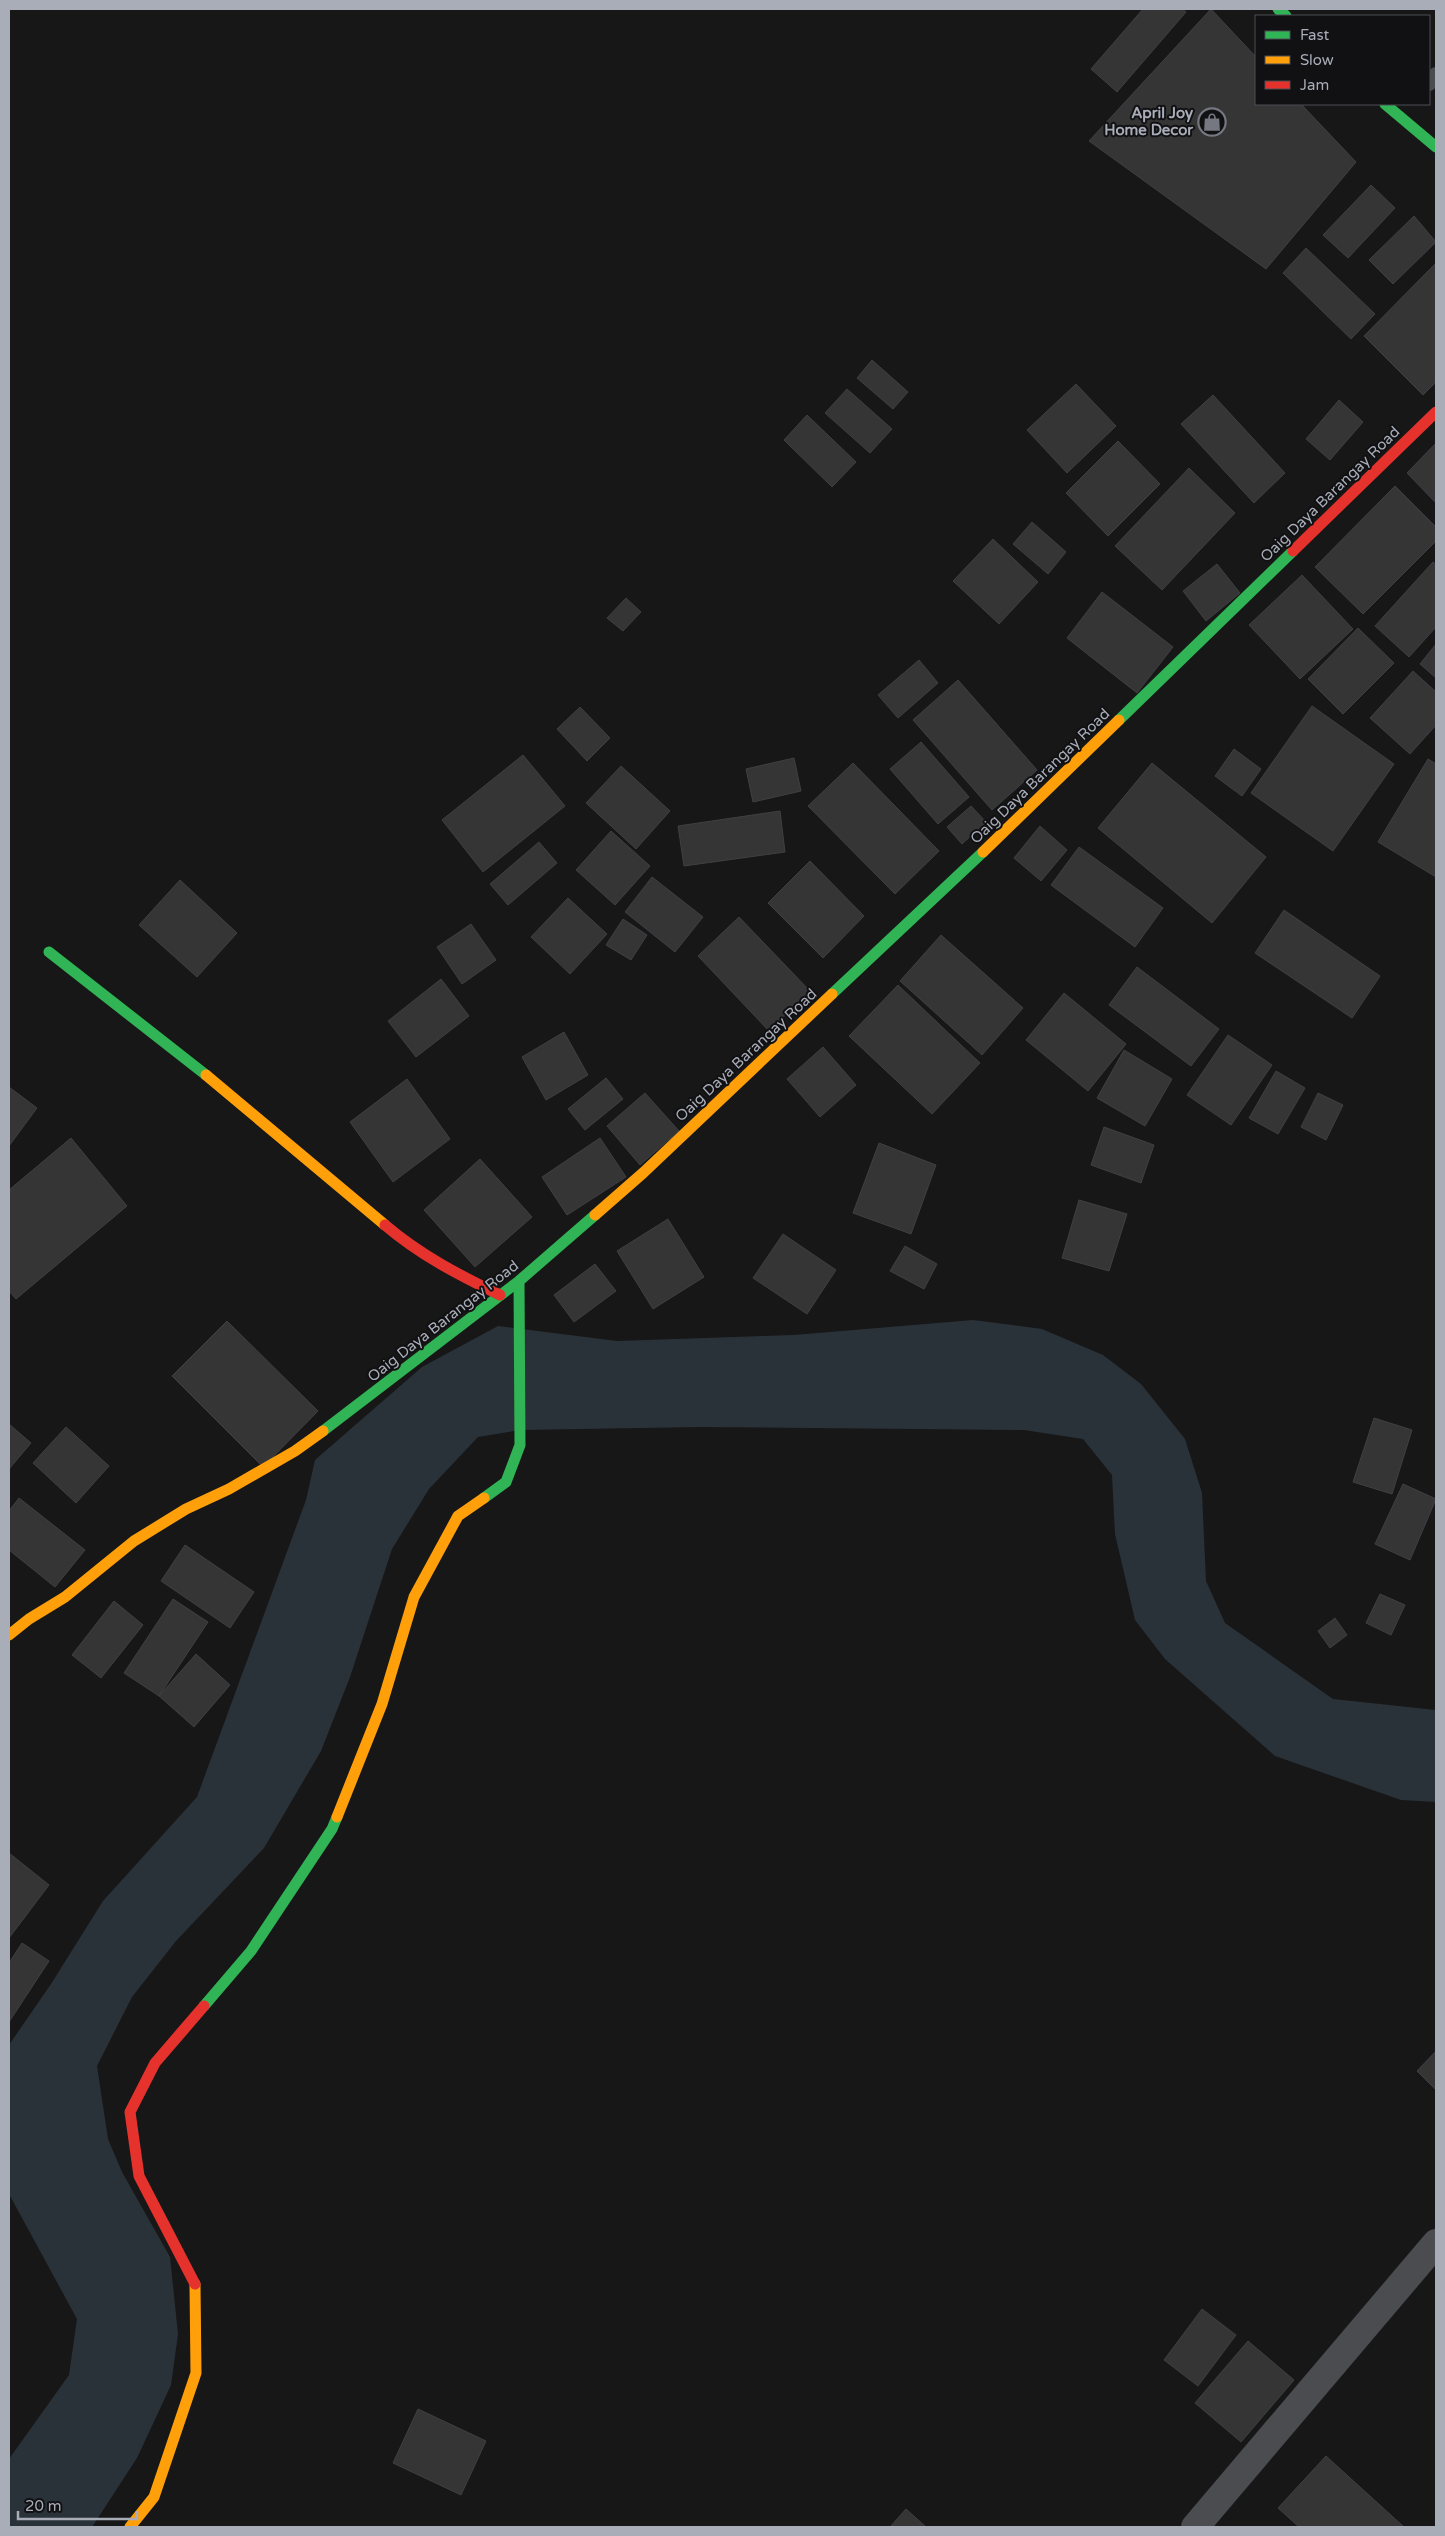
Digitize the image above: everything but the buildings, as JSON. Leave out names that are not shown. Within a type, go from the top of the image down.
[{"type":"street","points":[[1388,105],[1404,110],[1436,147]]},
{"type":"street","name":"Oaig Daya Barangay Road","points":[[9,1635],[28,1619],[65,1597],[134,1541],[186,1509],[229,1489],[295,1451],[360,1404],[519,1281],[643,1173],[1003,833],[1436,412]]},
{"type":"street","points":[[49,952],[236,1099],[408,1245],[449,1270],[500,1295]]},
{"type":"street","points":[[130,2527],[154,2497],[196,2373],[196,2326],[195,2283],[139,2176],[130,2112],[155,2063],[251,1951],[332,1828],[382,1704],[414,1596],[458,1516],[506,1482],[520,1445],[521,1321],[519,1281]]},
{"type":"street","points":[[1195,2527],[1436,2243]]},
{"type":"shaded area","points":[[973,1320],[1042,1329],[1103,1355],[1141,1384],[1185,1439],[1202,1493],[1206,1581],[1225,1623],[1333,1699],[1436,1710],[1436,1802],[1401,1800],[1275,1756],[1165,1659],[1135,1620],[1115,1534],[1112,1475],[1083,1439],[1024,1430],[700,1427],[520,1430],[478,1437],[429,1489],[392,1549],[350,1677],[321,1751],[264,1848],[176,1941],[132,1997],[97,2066],[108,2139],[122,2172],[170,2257],[178,2334],[171,2385],[137,2458],[92,2527],[9,2527],[9,2459],[69,2375],[77,2319],[9,2194],[9,2045],[51,1984],[103,1901],[197,1797],[306,1500],[315,1460],[422,1367],[498,1326],[617,1341],[794,1335]]},
{"type":"traffic: fast","points":[[1278,9],[1285,15]]},
{"type":"traffic: fast","points":[[1386,105],[1436,147]]},
{"type":"traffic: fast","points":[[1119,720],[1293,551]]},
{"type":"traffic: fast","points":[[832,994],[983,852]]},
{"type":"traffic: fast","points":[[49,952],[206,1075]]},
{"type":"traffic: fast","points":[[323,1431],[519,1281],[595,1215]]},
{"type":"traffic: fast","points":[[484,1498],[506,1482],[520,1445],[519,1281]]},
{"type":"traffic: fast","points":[[204,2006],[251,1951],[332,1829],[337,1817]]},
{"type":"traffic: slow","points":[[983,852],[1119,720]]},
{"type":"traffic: slow","points":[[595,1215],[643,1173],[832,994]]},
{"type":"traffic: slow","points":[[206,1075],[385,1225]]},
{"type":"traffic: slow","points":[[9,1635],[29,1619],[65,1597],[134,1541],[186,1509],[229,1489],[295,1451],[323,1431]]},
{"type":"traffic: slow","points":[[337,1817],[382,1704],[414,1597],[458,1516],[484,1498]]},
{"type":"traffic: slow","points":[[130,2527],[154,2497],[196,2373],[195,2284]]},
{"type":"traffic: jam","points":[[1293,551],[1436,412]]},
{"type":"traffic: jam","points":[[385,1225],[426,1255],[500,1295]]},
{"type":"traffic: jam","points":[[195,2284],[139,2176],[130,2112],[155,2063],[204,2006]]},
{"type":"place","name":"April Joy Home Decor","points":[[1212,122]]}]
